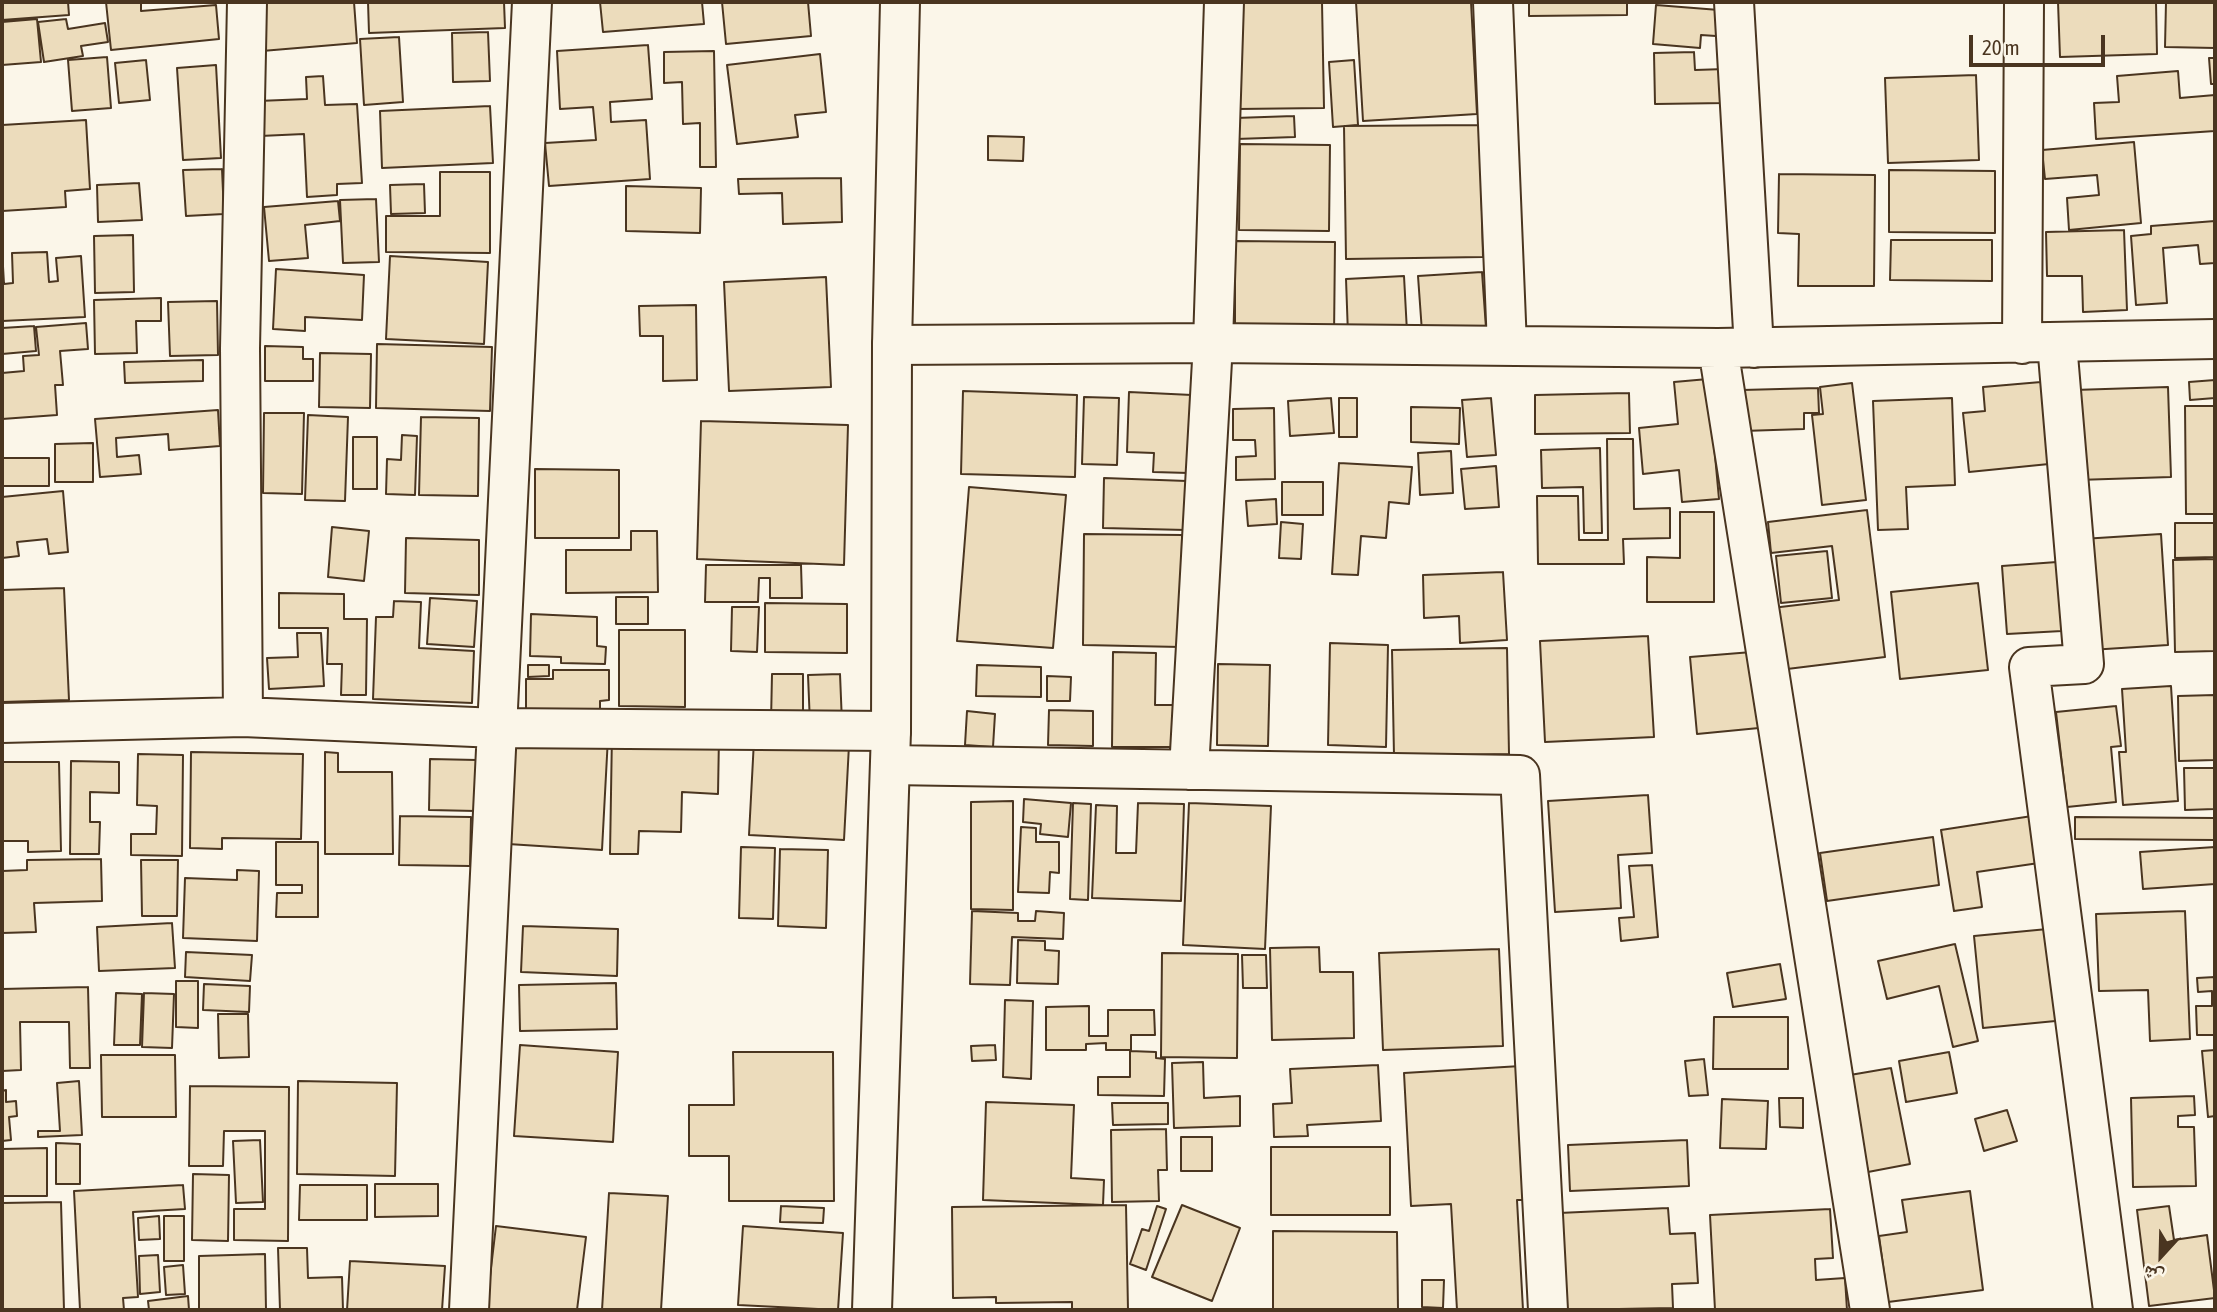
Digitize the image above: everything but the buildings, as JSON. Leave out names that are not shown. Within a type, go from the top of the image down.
[{"type":"street","points":[[243,718],[240,348],[247,2]]},
{"type":"street","points":[[468,1310],[532,2]]},
{"type":"street","points":[[872,1310],[890,748],[892,345],[900,2]]},
{"type":"street","points":[[1189,770],[1213,343],[1224,2]]},
{"type":"street","points":[[1493,2],[1507,346]]},
{"type":"street","points":[[1734,2],[1736,348],[1870,1310]]},
{"type":"street","points":[[2024,2],[2040,343],[2084,664],[2029,667],[2113,1310]]},
{"type":"street","points":[[892,345],[1213,343],[1736,348],[2215,339]]},
{"type":"street","points":[[2,723],[243,718],[890,748],[1189,770],[1520,775],[1548,1310]]}]
